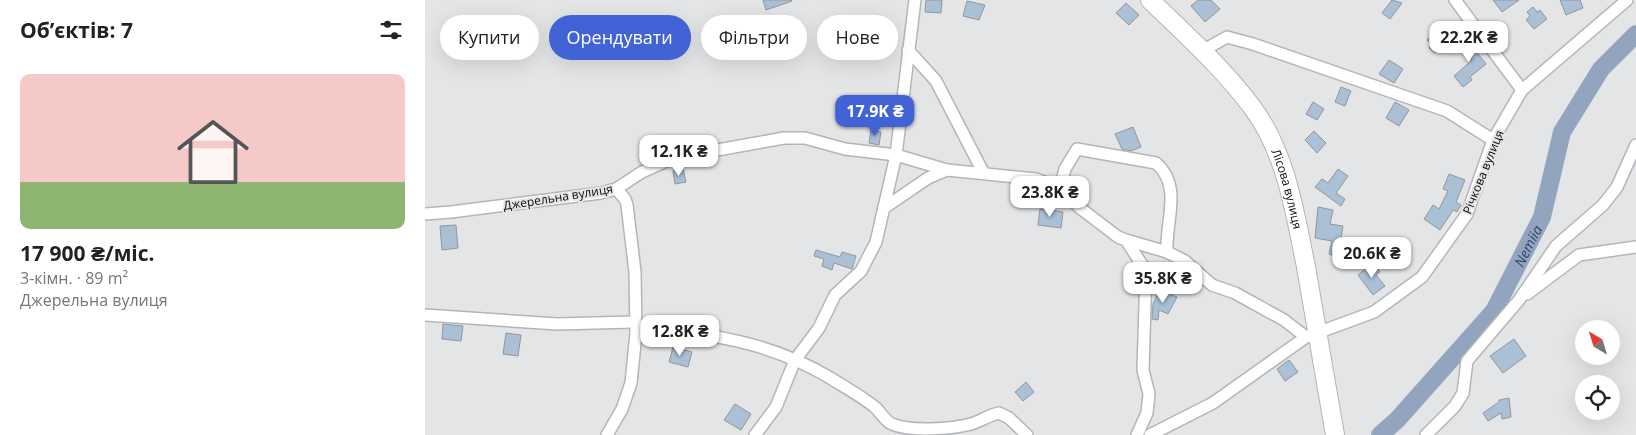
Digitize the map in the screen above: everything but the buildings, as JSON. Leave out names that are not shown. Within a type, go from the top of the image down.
[{"type":"highway","name":"Лісова вулиця","points":[[1155,3],[1202,51],[1252,107],[1272,139],[1283,171],[1297,224],[1313,335],[1333,428]]},
{"type":"street","points":[[755,435],[776,407],[795,360],[819,328],[835,295],[861,270],[876,242],[895,155],[915,0]]},
{"type":"street","points":[[1455,0],[1523,90]]},
{"type":"street","name":"Річкова вулиця","points":[[1149,435],[1213,403],[1313,335],[1374,312],[1423,277],[1467,214],[1493,140],[1523,90],[1627,0]]},
{"type":"street","points":[[1202,51],[1227,38],[1253,44],[1447,111],[1493,140]]},
{"type":"street","points":[[908,50],[936,81],[983,172]]},
{"type":"street","name":"Джерельна вулиця","points":[[425,214],[616,190],[642,172],[673,158],[784,138],[805,138],[845,149],[895,155],[947,170],[983,172],[1037,179],[1060,188],[1080,208],[1118,237],[1167,252],[1185,261],[1212,284],[1243,297],[1313,335]]},
{"type":"street","points":[[1426,435],[1455,406],[1463,393],[1467,361],[1519,300],[1557,246],[1603,205],[1617,187],[1636,145]]},
{"type":"street","points":[[1060,188],[1065,169],[1077,149],[1156,163],[1165,171],[1173,195],[1166,237],[1167,252]]},
{"type":"street","name":"Джерельна вулиця","points":[[884,208],[928,178],[947,170]]},
{"type":"street","points":[[607,435],[622,409],[631,383],[635,327],[635,272],[627,205],[625,199],[616,190]]},
{"type":"street","name":"Джерельна вулиця","points":[[1126,240],[1146,271],[1143,370],[1149,394],[1147,413],[1137,435]]},
{"type":"street","points":[[1519,300],[1579,255],[1636,247]]},
{"type":"street","points":[[425,315],[635,327],[730,338],[795,360],[830,378],[876,408],[891,424],[921,429],[954,426],[971,424],[989,415],[999,413],[1009,418],[1027,435]]},
{"type":"waterway","name":"Nemiia","points":[[1380,435],[1397,420],[1494,311],[1542,217],[1562,132],[1601,69],[1636,34]]}]
